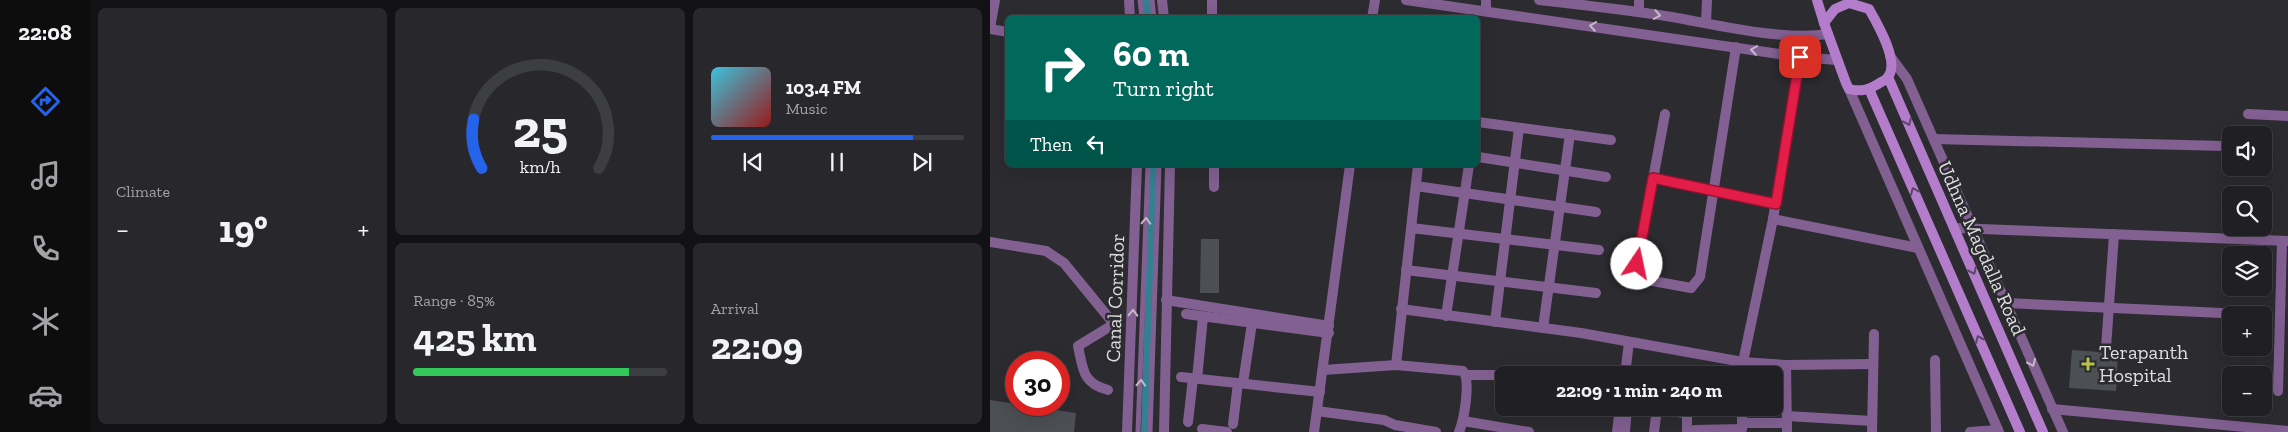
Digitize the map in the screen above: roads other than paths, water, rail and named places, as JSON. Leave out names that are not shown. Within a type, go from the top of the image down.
[{"type":"main road","points":[[1817,1],[1824,22],[1828,34],[1837,60],[1849,89],[1858,92],[1869,89],[1888,78],[1891,68],[1890,56],[1883,34],[1867,4],[1854,2],[1843,4],[1835,9],[1824,22]]},
{"type":"main road","name":"Udhna Magdalla Road","points":[[1888,78],[2044,432]]},
{"type":"main road","name":"Udhna Magdalla Road","points":[[1869,89],[2020,432]]},
{"type":"street","points":[[995,0],[990,29],[1005,32]]},
{"type":"street","points":[[1129,0],[1130,15]]},
{"type":"street","points":[[1162,0],[1164,15]]},
{"type":"street","points":[[1212,0],[1212,15]]},
{"type":"street","points":[[1372,15],[1375,0]]},
{"type":"street","points":[[1406,0],[1486,5],[1736,47],[1800,57],[1837,60]]},
{"type":"street","points":[[1539,0],[1639,12],[1803,36],[1828,34]]},
{"type":"street","points":[[1639,0],[1639,12]]},
{"type":"street","points":[[1706,23],[1707,0]]},
{"type":"street","points":[[1665,114],[1636,272],[1637,276],[1642,279],[1691,288],[1697,284],[1700,277],[1736,47]]},
{"type":"street","points":[[1890,56],[1907,79],[2063,432]]},
{"type":"street","points":[[1743,366],[1776,204],[1800,57]]},
{"type":"street","points":[[1849,89],[1998,431],[1970,432]]},
{"type":"street","points":[[2248,114],[2288,116]]},
{"type":"street","points":[[1480,122],[1611,140]]},
{"type":"street","points":[[1495,322],[1519,128]]},
{"type":"street","points":[[1543,328],[1570,134]]},
{"type":"street","points":[[1934,140],[2222,146]]},
{"type":"street","points":[[1480,157],[1606,178]]},
{"type":"street","name":"Canal Corridor","points":[[1127,432],[1137,167]]},
{"type":"street","points":[[1164,432],[1170,167]]},
{"type":"street","points":[[1214,167],[1214,187]]},
{"type":"street","points":[[1314,432],[1350,167]]},
{"type":"street","points":[[1396,366],[1418,167]]},
{"type":"street","points":[[1446,316],[1469,167]]},
{"type":"street","points":[[1653,178],[1776,204]]},
{"type":"street","points":[[1416,186],[1596,212]]},
{"type":"street","points":[[1773,219],[1918,248]]},
{"type":"street","points":[[1954,228],[1972,227],[2285,241],[2278,391]]},
{"type":"street","points":[[1410,228],[1599,250]]},
{"type":"street","points":[[2106,348],[2114,234]]},
{"type":"street","points":[[990,242],[1046,251],[1064,263],[1114,324],[1078,346],[1085,377],[1094,386],[1108,390]]},
{"type":"street","points":[[1406,270],[1596,293]]},
{"type":"street","points":[[1166,300],[1329,330]]},
{"type":"street","points":[[2006,303],[2222,312]]},
{"type":"street","points":[[1401,309],[1543,328],[1743,362],[1786,365],[1874,364]]},
{"type":"street","points":[[1186,314],[1252,323],[1329,330]]},
{"type":"street","points":[[1188,422],[1203,316]]},
{"type":"street","points":[[1202,429],[1230,428],[1241,383],[1252,323]]},
{"type":"street","points":[[1872,432],[1874,334]]},
{"type":"street","points":[[1627,366],[1631,342]]},
{"type":"street","points":[[1630,366],[1631,342]]},
{"type":"street","points":[[1935,360],[1936,432]]},
{"type":"street","points":[[1786,365],[1787,424]]},
{"type":"street","points":[[1323,370],[1396,366],[1460,370],[1466,375],[1495,375]]},
{"type":"street","points":[[1459,432],[1463,421],[1466,375]]},
{"type":"street","points":[[1181,377],[1320,392]]},
{"type":"street","points":[[2052,409],[2175,421],[2222,429],[2288,431]]},
{"type":"street","points":[[1317,411],[1384,420],[1396,425],[1436,432]]},
{"type":"street","points":[[1617,432],[1619,416]]},
{"type":"street","points":[[1624,432],[1626,416]]},
{"type":"street","points":[[1654,432],[1656,416]]},
{"type":"street","points":[[1687,416],[1691,431],[1787,424],[1872,421]]},
{"type":"street","points":[[1463,421],[1529,432]]},
{"type":"street","points":[[2174,432],[2175,421]]},
{"type":"lane","points":[[1140,0],[1142,15]]},
{"type":"lane","points":[[1152,0],[1154,15]]},
{"type":"lane","points":[[1138,432],[1148,167]]},
{"type":"lane","points":[[1150,432],[1159,167]]},
{"type":"waterway","points":[[1145,0],[1147,15]]},
{"type":"waterway","points":[[1146,432],[1154,167]]},
{"type":"place","name":"Terapanth Hospital","points":[[2088,364]]}]
